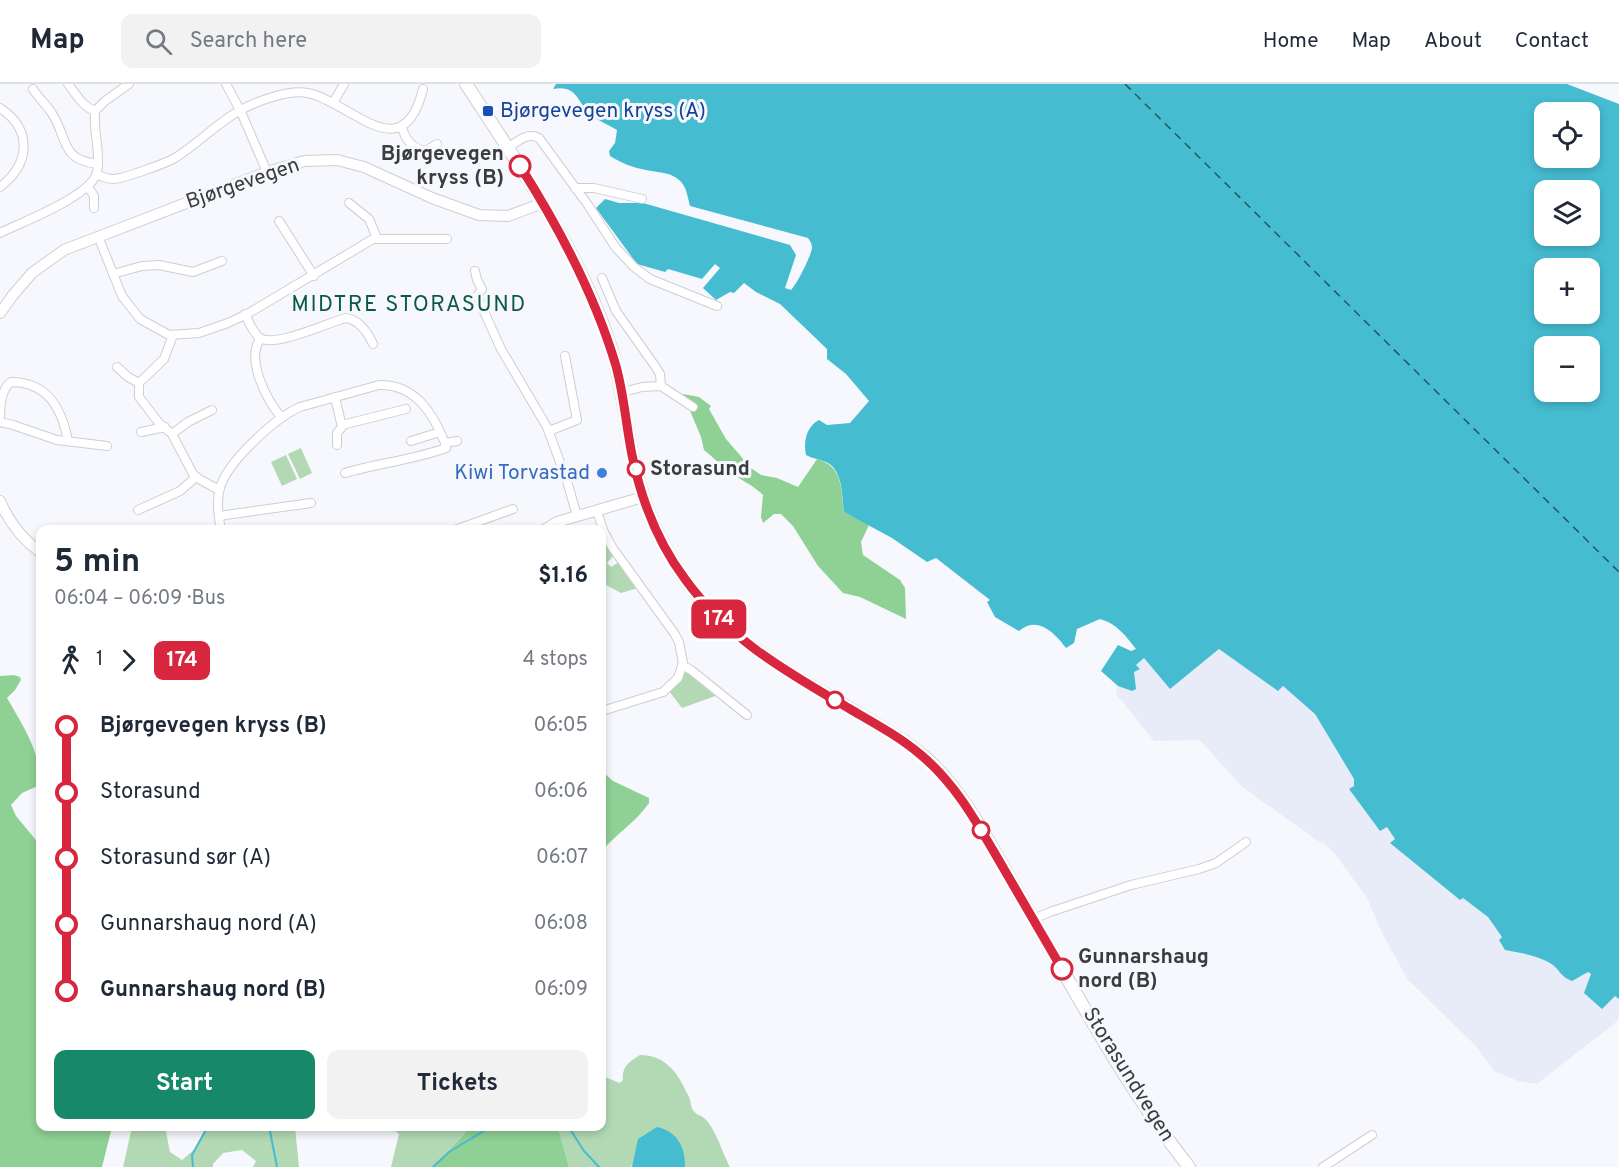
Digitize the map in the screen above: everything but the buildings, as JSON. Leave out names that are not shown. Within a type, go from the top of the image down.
[{"type":"main road","name":"Storasundvegen","points":[[466,84],[543,203],[595,307],[610,347],[622,392],[632,454],[643,496],[657,533],[679,571],[701,599],[729,629],[749,646],[779,667],[909,745],[940,773],[973,816],[1130,1084],[1189,1167]]},
{"type":"street","points":[[68,84],[90,110],[95,111]]},
{"type":"street","points":[[0,232],[73,198],[88,187],[97,174],[98,164],[95,111],[129,84]]},
{"type":"street","points":[[226,84],[247,124],[267,172]]},
{"type":"street","points":[[333,103],[344,84]]},
{"type":"street","points":[[33,89],[52,113],[63,142],[70,152],[79,159],[98,164]]},
{"type":"street","points":[[97,174],[115,179],[174,158],[239,111],[276,96],[294,92],[306,92],[333,103],[367,123],[390,129],[402,127],[415,113],[423,89]]},
{"type":"street","points":[[0,108],[16,123],[21,132],[24,152],[21,162],[0,187]]},
{"type":"street","points":[[402,127],[405,137],[418,149],[425,151],[437,144]]},
{"type":"street","points":[[508,148],[526,136],[532,135],[539,138],[616,248],[640,273],[717,306]]},
{"type":"street","name":"Bjørgevegen","points":[[0,313],[32,273],[64,250],[267,172],[304,161],[338,160],[364,167],[432,198],[479,215],[508,216],[543,203]]},
{"type":"street","points":[[88,187],[94,196],[94,208]]},
{"type":"street","points":[[575,188],[594,188],[642,199]]},
{"type":"street","points":[[349,202],[369,219],[377,238]]},
{"type":"street","points":[[279,221],[314,276]]},
{"type":"street","points":[[98,236],[122,296],[140,319],[152,327],[173,335],[200,333],[228,323],[377,238],[447,239]]},
{"type":"street","points":[[113,274],[142,266],[159,265],[193,272],[222,261]]},
{"type":"street","points":[[476,271],[477,280],[482,289],[477,296],[492,332],[549,431],[577,516]]},
{"type":"street","points":[[602,278],[616,311],[660,374],[661,386]]},
{"type":"street","points":[[245,314],[260,339],[279,340],[346,318],[354,320],[368,334],[373,344]]},
{"type":"street","points":[[173,335],[164,359],[137,387],[140,397],[154,417],[172,434],[196,477],[219,490]]},
{"type":"street","points":[[260,339],[255,351],[258,373],[281,417]]},
{"type":"street","points":[[549,431],[578,420],[565,356]]},
{"type":"street","points":[[117,367],[128,378],[139,384]]},
{"type":"street","points":[[68,441],[60,412],[47,395],[27,384],[11,382],[3,388],[0,422],[13,424],[57,440],[106,446]]},
{"type":"street","points":[[220,525],[219,490],[222,480],[236,461],[281,417],[300,407],[389,384],[411,392],[440,432],[445,443],[446,448],[438,451],[345,472]]},
{"type":"street","points":[[622,392],[642,387],[661,386],[693,407]]},
{"type":"street","points":[[335,397],[342,425],[337,433],[337,445]]},
{"type":"street","points":[[342,425],[406,409]]},
{"type":"street","points":[[172,434],[188,422],[212,410]]},
{"type":"street","points":[[141,432],[165,427]]},
{"type":"street","points":[[411,441],[440,432]]},
{"type":"street","points":[[445,443],[457,441]]},
{"type":"street","points":[[138,510],[180,490],[196,477]]},
{"type":"street","points":[[552,525],[643,496]]},
{"type":"street","points":[[0,501],[14,526],[36,549]]},
{"type":"street","points":[[219,516],[312,503]]},
{"type":"street","points":[[468,525],[513,509]]},
{"type":"street","points":[[597,511],[601,525]]},
{"type":"street","points":[[606,536],[679,642],[682,665],[678,678],[663,692],[606,710]]},
{"type":"street","points":[[682,665],[747,715]]},
{"type":"street","points":[[1033,920],[1112,891],[1216,863],[1246,842]]},
{"type":"street","points":[[1323,1167],[1372,1136]]},
{"type":"shaded area","points":[[1219,649],[1278,691],[1283,686],[1315,714],[1354,779],[1354,786],[1350,789],[1380,831],[1387,827],[1395,839],[1391,843],[1460,899],[1463,898],[1488,917],[1503,938],[1505,950],[1541,958],[1554,965],[1563,977],[1588,972],[1619,999],[1619,1018],[1615,1023],[1537,1084],[1518,1081],[1494,1071],[1476,1046],[1408,980],[1381,931],[1367,898],[1335,854],[1324,843],[1241,786],[1200,740],[1154,741],[1116,694],[1118,686],[1132,691],[1135,687],[1133,672],[1139,669],[1136,665],[1144,658],[1170,689]]},
{"type":"green space","points":[[683,394],[699,397],[711,406],[709,409],[726,439],[751,468],[761,475],[777,478],[798,487],[817,459],[832,467],[841,487],[844,512],[869,525],[861,542],[863,555],[900,580],[905,588],[906,619],[860,597],[843,593],[818,566],[793,526],[781,514],[774,514],[763,523],[761,517],[763,495],[731,473],[704,450]]},
{"type":"green space","points":[[301,448],[312,473],[300,479],[288,454]]},
{"type":"green space","points":[[286,455],[297,479],[282,486],[271,462]]},
{"type":"green space","points":[[606,539],[613,556],[607,563],[611,567],[619,562],[638,588],[621,593],[606,585]]},
{"type":"green space","points":[[687,672],[718,695],[682,708],[669,691],[683,673]]},
{"type":"green space","points":[[0,676],[20,677],[21,680],[15,690],[7,698],[36,756],[36,787],[22,793],[11,805],[16,816],[36,840],[36,1131],[111,1131],[102,1167],[0,1167]]},
{"type":"green space","points":[[606,775],[613,781],[649,798],[649,803],[638,816],[606,847]]},
{"type":"green space","points":[[640,1055],[649,1056],[658,1058],[671,1068],[681,1081],[693,1110],[712,1128],[730,1167],[685,1167],[685,1163],[631,1165],[632,1167],[569,1167],[559,1131],[606,1131],[606,1078],[620,1083],[627,1065]]},
{"type":"green space","points":[[131,1131],[166,1131],[170,1152],[182,1160],[196,1148],[206,1131],[295,1131],[299,1167],[253,1167],[256,1161],[242,1150],[223,1153],[213,1167],[123,1167]]},
{"type":"green space","points":[[395,1131],[466,1131],[434,1167],[391,1167],[399,1134]]},
{"type":"green space","points":[[559,1131],[569,1167],[434,1167],[466,1132]]},
{"type":"water","points":[[556,84],[1567,84],[1619,104],[1619,999],[1615,996],[1602,1009],[1584,993],[1591,974],[1588,972],[1572,981],[1545,960],[1505,950],[1499,940],[1502,937],[1488,917],[1463,898],[1460,900],[1390,843],[1395,839],[1387,827],[1380,831],[1349,789],[1354,786],[1354,779],[1315,714],[1283,686],[1278,691],[1219,649],[1170,689],[1144,658],[1136,665],[1140,669],[1134,672],[1136,689],[1132,691],[1118,686],[1101,671],[1118,645],[1131,651],[1136,649],[1116,627],[1100,619],[1077,629],[1074,643],[1066,648],[1057,637],[1039,625],[1032,625],[1019,631],[995,617],[987,602],[990,600],[936,558],[927,562],[892,538],[844,512],[837,472],[828,463],[806,455],[806,439],[811,426],[819,420],[827,425],[850,423],[869,401],[846,374],[827,359],[827,349],[780,304],[744,283],[734,293],[730,292],[716,300],[703,288],[720,268],[715,264],[702,279],[668,269],[665,272],[637,264],[596,208],[605,199],[619,203],[643,203],[790,245],[796,255],[785,288],[791,290],[812,248],[808,238],[690,206],[684,185],[675,177],[632,167],[610,156],[609,151],[615,143],[617,130],[591,115],[572,92],[561,88],[553,89]]},
{"type":"water","points":[[657,1127],[664,1129],[679,1141],[684,1153],[685,1167],[632,1167],[638,1139]]},
{"type":"waterway","points":[[193,1167],[192,1155],[205,1131]]},
{"type":"waterway","points":[[270,1131],[277,1167]]},
{"type":"waterway","points":[[433,1167],[449,1152],[484,1131]]},
{"type":"waterway","points":[[571,1131],[584,1151],[599,1167]]},
{"type":"ferry route","points":[[1125,84],[1619,572]]},
{"type":"bus line","name":"174","points":[[520,166],[558,228],[600,319],[620,382],[632,454],[640,486],[657,533],[683,578],[720,620],[763,657],[893,735],[934,766],[950,783],[973,816],[1062,969]]},
{"type":"place","name":"Bjørgevegen kryss (A)","points":[[488,111]]},
{"type":"place","name":"Bjørgevegen kryss (B)","points":[[520,166]]},
{"type":"place","name":"Storasund","points":[[636,469]]},
{"type":"place","name":"Kiwi Torvastad","points":[[602,473]]},
{"type":"place","name":"Gunnarshaug nord (B)","points":[[1062,969]]},
{"type":"district","name":"MIDTRE STORASUND","points":[[409,305]]}]
